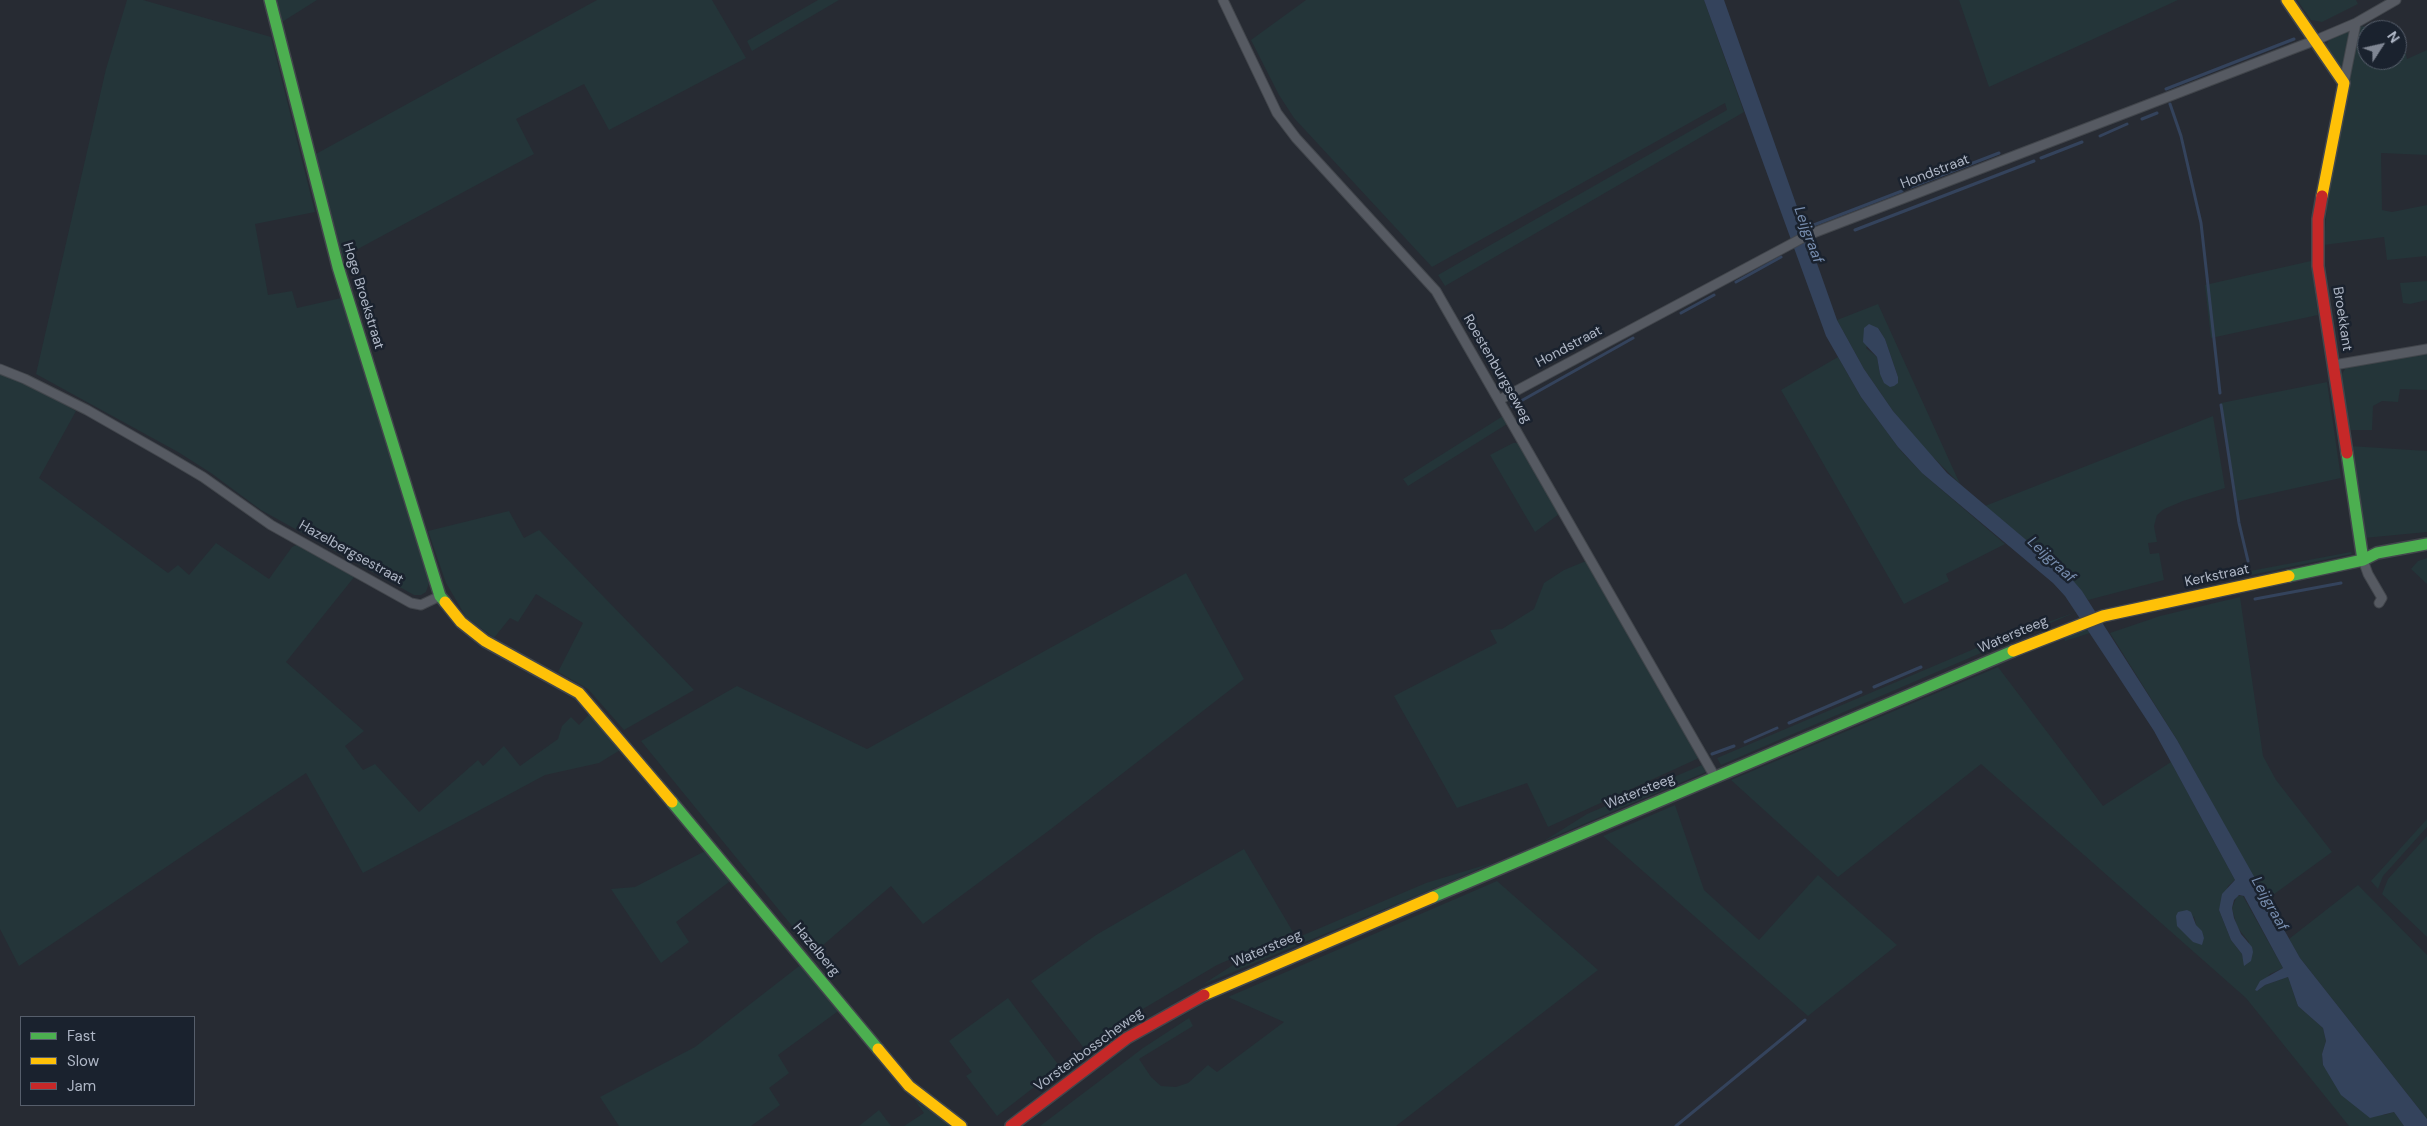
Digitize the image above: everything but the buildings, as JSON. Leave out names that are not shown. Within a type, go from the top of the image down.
[{"type":"street","name":"Hoge Broekstraat","points":[[270,0],[338,267],[440,596]]},
{"type":"street","name":"Roestenburgseweg","points":[[1223,0],[1277,113],[1296,138],[1436,291],[1715,777]]},
{"type":"street","points":[[2287,0],[2344,83]]},
{"type":"street","name":"Hondstraat","points":[[1499,400],[1808,235],[2316,40],[2356,23],[2396,0]]},
{"type":"street","name":"Broekkant","points":[[2356,23],[2318,219],[2318,266],[2363,560]]},
{"type":"street","points":[[2334,365],[2427,350]]},
{"type":"street","name":"Hazelbergsestraat","points":[[0,369],[69,401],[156,449],[203,477],[271,525],[410,602],[422,605],[440,596]]},
{"type":"street","name":"Kerkstraat","points":[[2363,560],[2377,553],[2427,544]]},
{"type":"street","name":"Kerkstraat","points":[[2078,624],[2100,617],[2363,560],[2382,560],[2427,550]]},
{"type":"street","points":[[2363,560],[2368,574],[2382,598],[2379,603]]},
{"type":"street","name":"Hazelberg","points":[[440,596],[461,622],[485,641],[579,694],[592,705],[909,1086],[962,1126]]},
{"type":"street","name":"Watersteeg","points":[[1214,989],[2078,624]]},
{"type":"street","name":"Vorstenbosscheweg","points":[[1011,1126],[1127,1038],[1214,989]]},
{"type":"shaded area","points":[[127,0],[143,0],[271,37],[315,212],[255,224],[268,295],[292,291],[297,308],[341,298],[430,580],[426,592],[421,595],[414,595],[261,510],[211,473],[178,452],[36,374],[106,69]]},
{"type":"shaded area","points":[[277,0],[317,0],[282,22]]},
{"type":"shaded area","points":[[597,0],[712,0],[746,58],[609,130],[584,84],[516,119],[534,154],[343,257],[314,155]]},
{"type":"shaded area","points":[[818,0],[839,0],[752,51],[747,41]]},
{"type":"shaded area","points":[[1306,0],[1704,0],[1744,112],[1445,286],[1438,275],[1727,110],[1725,103],[1432,267],[1294,118],[1279,95],[1251,40]]},
{"type":"shaded area","points":[[1959,0],[2178,0],[1989,87]]},
{"type":"shaded area","points":[[2297,0],[2356,0],[2358,4],[2322,22],[2311,20]]},
{"type":"shaded area","points":[[2349,30],[2351,32],[2343,71],[2326,45],[2330,39]]},
{"type":"shaded area","points":[[2357,38],[2357,70],[2407,70],[2407,59],[2427,50],[2427,155],[2381,153],[2382,210],[2392,212],[2427,205],[2427,259],[2426,256],[2387,260],[2384,237],[2324,245],[2327,204]]},
{"type":"shaded area","points":[[2311,261],[2318,315],[2211,338],[2205,285]]},
{"type":"shaded area","points":[[2427,281],[2427,300],[2410,304],[2403,303],[2400,283]]},
{"type":"shaded area","points":[[1878,304],[1960,484],[1920,444],[1893,411],[1864,369],[1837,320]],"holes":[[[1878,328],[1885,339],[1898,377],[1880,374],[1877,357],[1866,348]]]},
{"type":"shaded area","points":[[2427,350],[2427,390],[2400,389],[2398,402],[2382,401],[2373,406],[2372,430],[2348,430],[2341,382],[2342,374],[2348,364]]},
{"type":"shaded area","points":[[1838,357],[1861,397],[1901,451],[1922,473],[2005,544],[1946,574],[1949,581],[1904,604],[1781,390]]},
{"type":"shaded area","points":[[0,372],[20,379],[76,411],[39,478],[168,573],[178,565],[189,575],[216,543],[269,579],[292,547],[298,544],[355,576],[286,662],[364,731],[345,746],[363,770],[375,764],[419,812],[478,760],[483,766],[504,746],[520,766],[558,739],[562,726],[571,717],[579,725],[593,710],[625,747],[599,763],[545,775],[363,873],[306,773],[19,966],[0,929]]},
{"type":"shaded area","points":[[2327,382],[2341,478],[2237,501],[2221,403]]},
{"type":"shaded area","points":[[1503,416],[1507,424],[1408,486],[1403,479]]},
{"type":"shaded area","points":[[2213,416],[2225,488],[2183,501],[2164,509],[2157,515],[2154,526],[2157,542],[2148,543],[2150,554],[2159,553],[2164,580],[2088,600],[2070,577],[1985,506]]},
{"type":"shaded area","points":[[1513,443],[1518,443],[1559,514],[1535,532],[1490,455]]},
{"type":"shaded area","points":[[2350,446],[2427,451],[2427,532],[2364,538]]},
{"type":"shaded area","points":[[509,511],[524,538],[539,530],[694,690],[624,730],[588,689],[558,672],[583,623],[536,594],[518,622],[510,618],[494,638],[466,617],[446,583],[428,531]]},
{"type":"shaded area","points":[[2351,552],[2352,554],[2251,575],[2250,571]]},
{"type":"shaded area","points":[[2427,558],[2427,584],[2411,569],[2418,561]]},
{"type":"shaded area","points":[[1586,561],[1699,758],[1548,827],[1527,783],[1457,808],[1394,696],[1497,643],[1490,630],[1502,629],[1534,609],[1544,583],[1564,570]]},
{"type":"shaded area","points":[[1186,573],[1244,679],[1051,829],[923,924],[891,886],[814,953],[641,741],[737,686],[867,749]]},
{"type":"shaded area","points":[[2240,597],[2263,756],[2276,780],[2332,852],[2266,900],[2177,740],[2110,633],[2160,616]]},
{"type":"shaded area","points":[[2076,612],[1721,765],[1717,758],[1981,646]]},
{"type":"shaded area","points":[[2085,626],[2090,633],[2065,641],[2064,637],[2067,633]]},
{"type":"shaded area","points":[[1998,667],[2103,806],[2171,762],[2235,880],[2228,886],[2219,910],[2231,940],[2242,954],[2242,958],[2249,942],[2237,927],[2232,908],[2237,896],[2243,896],[2283,968],[2270,974],[2257,991],[2265,985],[2288,977],[2298,1006],[2323,1028],[2326,1041],[2322,1054],[2323,1065],[2331,1076],[2384,1115],[2394,1112],[2404,1126],[2349,1126],[2246,998],[1981,764],[1838,877],[1731,780]],"holes":[[[2194,916],[2196,925],[2204,938],[2193,942],[2187,934]]]},
{"type":"shaded area","points":[[1702,765],[1706,772],[1544,841],[1587,814]]},
{"type":"shaded area","points":[[1675,805],[1704,890],[1759,940],[1818,875],[1897,945],[1808,1016],[1603,836]]},
{"type":"shaded area","points":[[2427,819],[2427,827],[2383,876],[2378,889],[2371,881]]},
{"type":"shaded area","points":[[2427,836],[2427,937],[2382,894],[2388,879]]},
{"type":"shaded area","points":[[709,849],[733,879],[676,922],[689,942],[661,963],[611,889],[635,887]]},
{"type":"shaded area","points":[[1244,849],[1293,932],[1217,965],[1126,1019],[1084,1048],[1031,981],[1096,935]]},
{"type":"shaded area","points":[[1495,862],[1202,985],[1233,965],[1426,883]]},
{"type":"shaded area","points":[[1497,881],[1598,970],[1396,1126],[1040,1126],[1143,1048],[1189,1018],[1193,1026],[1139,1059],[1151,1077],[1161,1086],[1176,1087],[1188,1083],[1208,1065],[1217,1072],[1284,1022],[1228,997]]},
{"type":"shaded area","points":[[2358,885],[2427,955],[2427,1119],[2300,958],[2289,939]]},
{"type":"shaded area","points":[[803,963],[841,1009],[778,1055],[789,1073],[769,1088],[780,1105],[751,1126],[619,1126],[600,1097],[695,1047]]},
{"type":"shaded area","points":[[1008,998],[1060,1067],[997,1116],[966,1076],[972,1072],[949,1041]]},
{"type":"shaded area","points":[[911,1095],[918,1103],[953,1126],[904,1126],[924,1113]]},
{"type":"shaded area","points":[[879,1110],[891,1126],[859,1126]]},
{"type":"water","name":"Leijgraaf","points":[[1704,0],[1724,0],[1837,320],[1864,369],[1893,411],[1947,473],[2070,577],[2082,591],[2177,740],[2300,958],[2427,1119],[2427,1126],[2404,1126],[2394,1112],[2370,1118],[2341,1095],[2323,1065],[2322,1054],[2326,1041],[2323,1028],[2298,1006],[2288,977],[2265,985],[2257,991],[2255,990],[2260,981],[2283,968],[2244,896],[2239,895],[2234,900],[2232,908],[2234,918],[2241,934],[2252,947],[2253,952],[2251,961],[2244,966],[2242,954],[2231,940],[2219,910],[2222,894],[2235,880],[2154,731],[2065,596],[2053,583],[1922,473],[1898,447],[1861,397],[1826,336]]},
{"type":"water","points":[[1869,324],[1878,328],[1885,339],[1898,377],[1898,383],[1894,386],[1890,387],[1884,383],[1880,374],[1877,357],[1863,342],[1864,328]]},
{"type":"water","points":[[2187,910],[2191,912],[2196,925],[2202,931],[2204,938],[2202,945],[2193,942],[2177,926],[2176,916],[2178,912]]},
{"type":"waterway","points":[[2166,89],[2294,39]]},
{"type":"waterway","points":[[2170,104],[2181,136],[2201,223],[2220,393]]},
{"type":"waterway","points":[[2142,119],[2157,113]]},
{"type":"waterway","points":[[2100,136],[2127,124]]},
{"type":"waterway","points":[[2041,158],[2082,142]]},
{"type":"waterway","points":[[1911,187],[1999,153]]},
{"type":"waterway","points":[[1855,230],[2034,161]]},
{"type":"waterway","name":"Leijgraaf","points":[[1811,226],[1902,191]]},
{"type":"waterway","points":[[1736,282],[1781,257]]},
{"type":"waterway","points":[[1681,313],[1714,295]]},
{"type":"waterway","points":[[1512,406],[1633,338]]},
{"type":"waterway","points":[[2221,405],[2239,523],[2248,561]]},
{"type":"waterway","points":[[2255,599],[2341,583]]},
{"type":"waterway","points":[[1874,687],[1921,667]]},
{"type":"waterway","points":[[1789,723],[1861,692]]},
{"type":"waterway","points":[[1745,742],[1777,728]]},
{"type":"waterway","points":[[1712,754],[1734,746]]},
{"type":"waterway","points":[[1676,1126],[1805,1020]]},
{"type":"traffic: fast","points":[[270,0],[338,267],[440,596],[445,602]]},
{"type":"traffic: fast","points":[[2347,453],[2363,560]]},
{"type":"traffic: fast","points":[[2289,576],[2363,560],[2377,553],[2427,544]]},
{"type":"traffic: fast","points":[[1433,897],[2013,651]]},
{"type":"traffic: fast","points":[[672,802],[878,1049]]},
{"type":"traffic: slow","points":[[2287,0],[2344,83],[2322,196]]},
{"type":"traffic: slow","points":[[2013,651],[2103,616],[2289,576]]},
{"type":"traffic: slow","points":[[445,602],[461,622],[485,641],[579,693],[672,802]]},
{"type":"traffic: slow","points":[[1204,995],[1433,897]]},
{"type":"traffic: slow","points":[[878,1049],[909,1086],[961,1126]]},
{"type":"traffic: jam","points":[[2322,196],[2318,219],[2318,266],[2347,453]]},
{"type":"traffic: jam","points":[[1011,1126],[1127,1038],[1204,995]]}]
